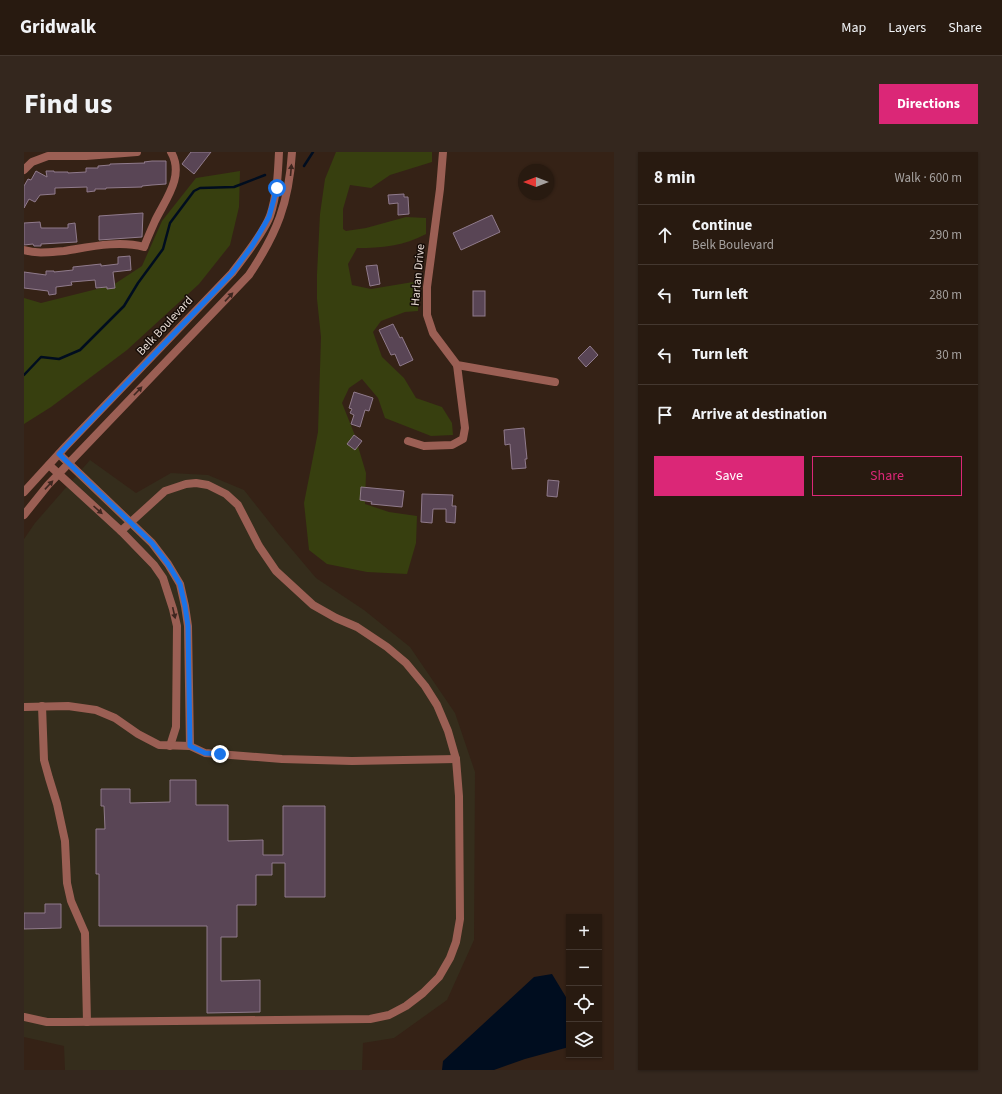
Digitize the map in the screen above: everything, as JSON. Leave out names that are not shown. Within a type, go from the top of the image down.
[{"type":"street","points":[[24,170],[32,162],[48,156],[86,156],[136,152]]},
{"type":"street","points":[[24,250],[33,253],[123,244],[144,247],[154,223],[173,188],[177,171],[174,156],[171,152]]},
{"type":"street","name":"Belk Boulevard","points":[[24,492],[232,273],[252,246],[269,217],[277,188],[279,152]]},
{"type":"street","name":"Belk Boulevard","points":[[24,515],[32,503],[69,463],[249,275],[265,251],[277,227],[291,174],[292,152]]},
{"type":"street","name":"Harlan Drive","points":[[443,152],[440,189],[427,287],[427,315],[433,333],[457,365]]},
{"type":"street","points":[[408,441],[424,446],[452,445],[463,439],[465,428],[457,365],[555,382]]},
{"type":"street","points":[[59,454],[152,543],[168,564],[180,584],[188,626],[190,746]]},
{"type":"street","points":[[49,465],[122,531],[142,552],[163,578],[177,626],[176,727],[170,746]]},
{"type":"street","points":[[24,1016],[47,1022],[370,1019],[389,1015],[406,1006],[423,993],[439,976],[450,958],[456,942],[460,920],[459,796],[456,759],[448,732],[437,706],[425,686],[406,663],[388,646],[356,627],[313,605],[291,586],[276,571],[259,546],[238,505],[226,494],[208,485],[196,483],[186,484],[165,491],[122,531]]},
{"type":"street","points":[[42,706],[44,760],[48,778],[57,804],[63,833],[67,883],[72,901],[85,933],[87,1022]]},
{"type":"street","points":[[24,707],[68,706],[96,710],[115,718],[150,741],[159,745],[190,746],[205,753],[282,759],[352,761],[456,759]]},
{"type":"shaded area","points":[[90,460],[136,493],[171,473],[208,475],[244,490],[316,578],[364,610],[410,647],[455,713],[475,772],[474,940],[447,1000],[394,1038],[363,1043],[362,1070],[65,1070],[64,1046],[24,1037],[24,539],[35,523]]},
{"type":"green space","points":[[336,152],[432,152],[432,162],[390,175],[371,188],[350,185],[343,209],[343,229],[346,231],[366,228],[406,217],[426,218],[426,234],[393,246],[357,248],[348,264],[352,285],[371,289],[419,281],[418,311],[405,312],[381,321],[373,332],[382,357],[404,378],[416,398],[442,407],[452,423],[453,435],[431,436],[385,418],[378,398],[362,379],[349,388],[342,403],[354,433],[366,473],[365,504],[389,512],[417,516],[416,543],[407,574],[367,572],[327,564],[309,550],[304,503],[318,432],[321,337],[317,299],[317,274],[320,214],[325,179]]},
{"type":"green space","points":[[240,171],[239,207],[230,245],[199,284],[127,350],[51,407],[24,424],[24,298],[41,303],[113,285],[142,266],[162,221],[196,178]]},
{"type":"water","points":[[552,974],[566,997],[566,1048],[525,1059],[494,1070],[442,1070],[443,1061],[534,977]]},
{"type":"building","points":[[191,152],[211,152],[194,174],[182,164]]},
{"type":"building","points":[[166,161],[166,184],[142,187],[95,189],[95,191],[87,192],[87,187],[55,188],[55,194],[40,195],[35,202],[29,199],[24,208],[24,186],[28,179],[31,180],[36,171],[47,177],[46,171],[68,173],[86,172],[86,168],[98,168],[98,166],[110,164],[145,163],[144,162]]},
{"type":"building","points":[[404,194],[404,197],[408,197],[409,214],[398,215],[398,203],[389,204],[388,195]]},
{"type":"building","points":[[143,213],[142,237],[99,240],[99,216]]},
{"type":"building","points":[[492,215],[500,232],[461,250],[453,233]]},
{"type":"building","points":[[40,222],[41,228],[68,228],[68,224],[75,223],[77,242],[41,244],[41,246],[34,246],[33,244],[24,245],[24,223]]},
{"type":"building","points":[[130,256],[131,270],[113,272],[115,288],[96,288],[95,280],[71,282],[72,285],[56,287],[56,294],[49,295],[48,291],[24,288],[24,272],[46,275],[46,271],[54,272],[73,270],[73,267],[118,264],[118,257]]},
{"type":"building","points":[[377,265],[380,284],[370,286],[366,266]]},
{"type":"building","points":[[473,291],[485,291],[485,316],[473,316]]},
{"type":"building","points":[[393,324],[400,338],[402,337],[413,360],[400,366],[395,354],[391,355],[379,330]]},
{"type":"building","points":[[590,346],[598,355],[586,367],[578,358]]},
{"type":"building","points":[[354,392],[373,398],[369,411],[365,410],[360,427],[351,424],[354,415],[350,413],[352,409],[349,408]]},
{"type":"building","points":[[524,428],[527,459],[525,459],[526,468],[512,469],[510,444],[505,445],[504,430]]},
{"type":"building","points":[[354,435],[362,441],[355,450],[347,444]]},
{"type":"building","points":[[548,480],[559,481],[557,497],[547,496]]},
{"type":"building","points":[[361,487],[404,491],[402,507],[371,504],[372,502],[360,500]]},
{"type":"building","points":[[422,494],[453,495],[452,506],[456,506],[455,523],[446,522],[446,509],[433,509],[432,523],[421,522]]},
{"type":"building","points":[[170,780],[196,780],[196,805],[228,805],[228,841],[263,840],[263,855],[283,855],[283,806],[325,806],[325,897],[285,897],[285,863],[272,863],[272,875],[256,875],[256,905],[237,905],[237,937],[221,937],[221,981],[260,980],[260,1012],[207,1013],[207,926],[99,926],[99,874],[96,874],[96,829],[105,829],[104,806],[101,806],[101,789],[130,789],[130,803],[170,802]]},
{"type":"building","points":[[45,904],[61,904],[61,928],[24,929],[24,913],[45,913]]},
{"type":"waterway","points":[[304,166],[313,152]]},
{"type":"waterway","points":[[24,375],[41,357],[59,359],[80,350],[124,306],[138,283],[163,249],[170,223],[194,191],[200,188],[234,187],[265,175]]},
{"type":"route","points":[[220,754],[205,753],[190,746],[188,626],[180,584],[168,564],[152,543],[59,454],[143,368],[232,273],[252,246],[269,217],[277,188]]}]
